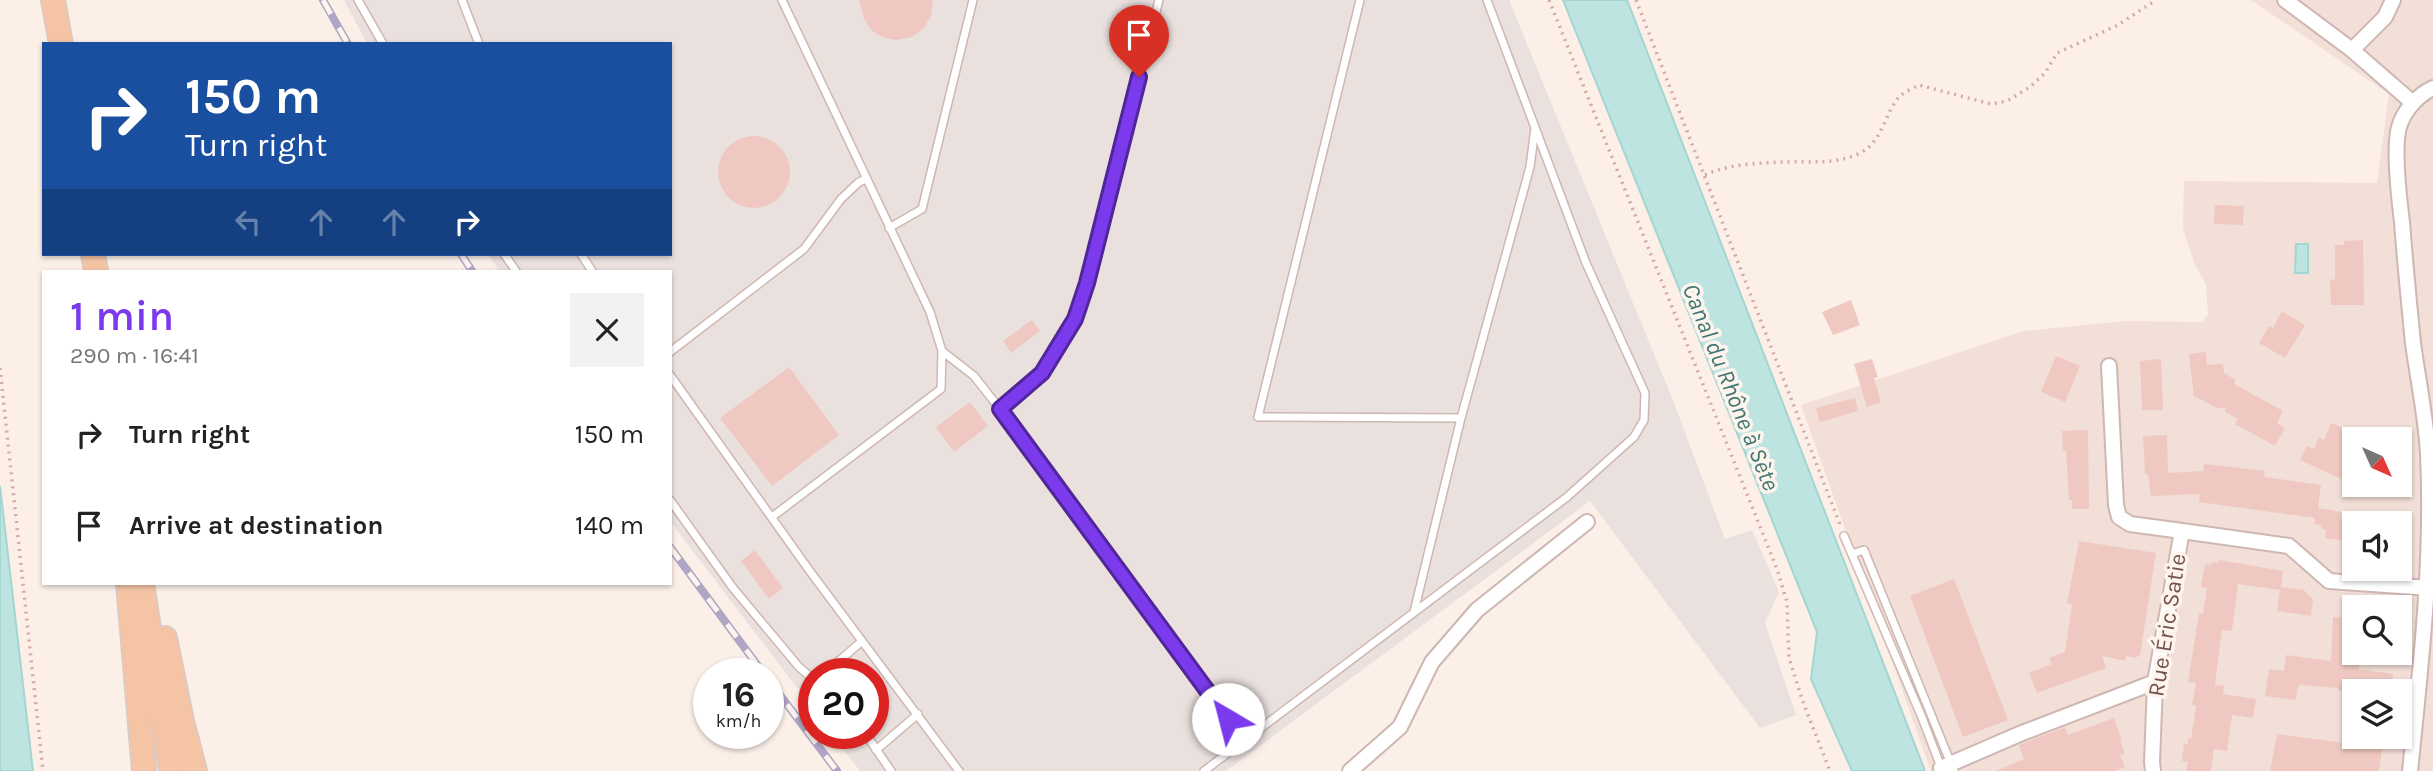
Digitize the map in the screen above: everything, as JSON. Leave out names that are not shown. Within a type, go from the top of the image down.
[{"type":"main road","points":[[53,0],[61,42]]},
{"type":"main road","points":[[128,585],[144,771]]},
{"type":"main road","points":[[142,585],[171,771]]},
{"type":"main road","points":[[146,607],[161,618],[195,771]]},
{"type":"street","points":[[2285,0],[2352,50],[2413,103]]},
{"type":"street","points":[[2352,50],[2385,17],[2393,0]]},
{"type":"street","points":[[2410,771],[2427,667],[2431,529],[2428,449],[2413,345],[2399,194],[2399,127],[2413,103],[2425,91],[2433,88]]},
{"type":"street","points":[[2109,366],[2116,505],[2119,517],[2130,524],[2182,531]]},
{"type":"street","points":[[1350,771],[1400,727],[1432,662],[1477,610],[1587,522]]},
{"type":"street","name":"Rue Éric Satie","points":[[2154,771],[2152,762],[2155,682],[2182,531],[2289,546],[2329,581],[2429,588]]},
{"type":"street","points":[[1947,768],[2022,733],[2155,682]]},
{"type":"lane","points":[[358,0],[382,42]]},
{"type":"lane","points":[[462,0],[478,42]]},
{"type":"lane","points":[[772,517],[941,389],[942,351],[930,312],[782,0]]},
{"type":"lane","points":[[889,228],[922,209],[973,0]]},
{"type":"lane","points":[[1000,409],[1042,373],[1075,319],[1087,283],[1159,0]]},
{"type":"lane","points":[[1360,0],[1258,416],[1461,418]]},
{"type":"lane","points":[[1204,771],[1567,497],[1634,438],[1644,420],[1645,394],[1586,263],[1487,0]]},
{"type":"lane","points":[[1414,612],[1461,418],[1530,167],[1535,128]]},
{"type":"lane","points":[[672,350],[804,249],[841,199],[866,179]]},
{"type":"lane","points":[[942,351],[974,376],[1000,409],[1244,741]]},
{"type":"lane","points":[[672,378],[959,771]]},
{"type":"lane","points":[[672,503],[733,588],[798,666]]},
{"type":"lane","points":[[1844,536],[1947,768]]},
{"type":"lane","points":[[1852,554],[1864,550],[1947,768]]},
{"type":"lane","points":[[842,658],[862,641]]},
{"type":"lane","points":[[891,771],[876,750],[918,715]]},
{"type":"path","points":[[1549,0],[1777,569],[1787,602],[1789,658],[1830,771]]},
{"type":"path","points":[[1636,0],[1844,536]]},
{"type":"path","points":[[1705,175],[1719,168],[1785,162],[1823,163],[1863,152],[1879,137],[1891,110],[1901,96],[1919,85],[1991,104],[2007,100],[2030,87],[2045,74],[2057,53],[2118,24],[2156,0]]},
{"type":"path","points":[[0,368],[43,771]]},
{"type":"shaded area","points":[[344,0],[1509,0],[1674,403],[1725,539],[1752,530],[1779,592],[1765,623],[1796,715],[1760,728],[1590,501],[1226,771],[860,771],[843,749],[889,749],[889,658],[798,658],[798,689],[784,671],[784,658],[774,658],[672,524],[672,270],[498,270],[489,256],[672,256],[672,42],[366,42]]},
{"type":"shaded area","points":[[2251,0],[2433,0],[2433,771],[1931,771],[1801,405],[2024,331],[2126,321],[2202,322],[2208,315],[2206,284],[2195,265],[2183,229],[2184,181],[2377,183],[2389,94]]},
{"type":"water","name":"Canal du Rhône à Sète","points":[[1563,0],[1627,0],[1925,771],[1852,771],[1811,679],[1817,632]]},
{"type":"water","points":[[2296,244],[2308,244],[2308,273],[2295,273]]},
{"type":"water","points":[[0,486],[33,771],[0,771]]},
{"type":"building","points":[[859,0],[933,0],[931,16],[924,28],[912,37],[896,40],[884,38],[871,30],[864,19]]},
{"type":"building","points":[[754,136],[774,142],[784,152],[790,172],[784,192],[774,202],[754,208],[734,202],[724,192],[718,172],[724,152],[734,142]]},
{"type":"building","points":[[2215,205],[2244,206],[2243,225],[2214,224]]},
{"type":"building","points":[[2363,240],[2364,305],[2331,305],[2330,280],[2335,279],[2335,245],[2344,245],[2344,241]]},
{"type":"building","points":[[1851,300],[1860,325],[1833,335],[1822,312]]},
{"type":"building","points":[[2282,311],[2305,325],[2285,358],[2259,343],[2269,326],[2273,328]]},
{"type":"building","points":[[1032,320],[1040,331],[1011,353],[1003,341]]},
{"type":"building","points":[[2206,352],[2207,365],[2223,364],[2224,373],[2236,380],[2234,384],[2283,411],[2277,423],[2285,428],[2275,446],[2235,424],[2238,419],[2225,412],[2225,408],[2217,408],[2194,396],[2189,354]]},
{"type":"building","points":[[2056,356],[2080,366],[2065,402],[2041,392]]},
{"type":"building","points":[[1872,359],[1878,377],[1874,378],[1881,402],[1867,407],[1854,364]]},
{"type":"building","points":[[2161,359],[2163,410],[2142,410],[2140,361]]},
{"type":"building","points":[[789,367],[839,435],[772,486],[720,418]]},
{"type":"building","points":[[1855,398],[1858,411],[1820,422],[1816,408]]},
{"type":"building","points":[[970,402],[988,426],[954,452],[936,427]]},
{"type":"building","points":[[2331,423],[2342,427],[2342,479],[2300,460],[2307,446],[2314,449],[2319,437],[2324,440]]},
{"type":"building","points":[[2088,430],[2089,509],[2072,509],[2062,431]]},
{"type":"building","points":[[2167,435],[2168,473],[2203,471],[2204,464],[2265,471],[2264,477],[2321,485],[2318,508],[2341,512],[2342,540],[2325,538],[2326,530],[2321,529],[2321,525],[2314,524],[2315,518],[2199,502],[2200,494],[2151,496],[2148,474],[2145,474],[2143,436]]},
{"type":"building","points":[[2079,541],[2156,553],[2140,655],[2135,658],[2126,656],[2125,661],[2102,656],[2106,668],[2037,693],[2029,673],[2052,664],[2049,658],[2065,652],[2072,604],[2067,603]]},
{"type":"building","points":[[755,550],[783,588],[769,599],[741,561]]},
{"type":"building","points":[[2219,560],[2283,571],[2281,587],[2304,590],[2313,600],[2311,616],[2277,611],[2280,590],[2238,584],[2232,631],[2222,630],[2215,685],[2224,686],[2223,694],[2256,699],[2253,718],[2232,715],[2227,751],[2214,749],[2211,771],[2186,771],[2188,762],[2182,761],[2184,744],[2188,744],[2188,738],[2191,739],[2196,706],[2192,705],[2196,683],[2188,682],[2199,613],[2203,614],[2207,588],[2201,587],[2205,564],[2219,563]]},
{"type":"building","points":[[1954,579],[2008,720],[1963,737],[1910,596]]},
{"type":"building","points":[[2333,617],[2342,617],[2342,665],[2359,665],[2359,669],[2393,674],[2392,679],[2342,679],[2342,691],[2338,691],[2338,688],[2302,685],[2298,686],[2296,700],[2265,696],[2269,669],[2284,671],[2286,655],[2331,661]]},
{"type":"building","points":[[2114,718],[2125,753],[2120,755],[2125,767],[2115,771],[1996,771],[2024,759],[2019,745],[2065,727],[2068,735]]},
{"type":"building","points":[[2277,734],[2342,743],[2342,749],[2382,749],[2379,771],[2270,771]]},
{"type":"railway","points":[[323,0],[347,42]]},
{"type":"railway","points":[[462,256],[471,270]]},
{"type":"railway","points":[[672,550],[752,658]]},
{"type":"railway","points":[[784,700],[837,771]]},
{"type":"route","points":[[1139,77],[1087,283],[1075,319],[1042,373],[1000,409],[1228,719]]}]
